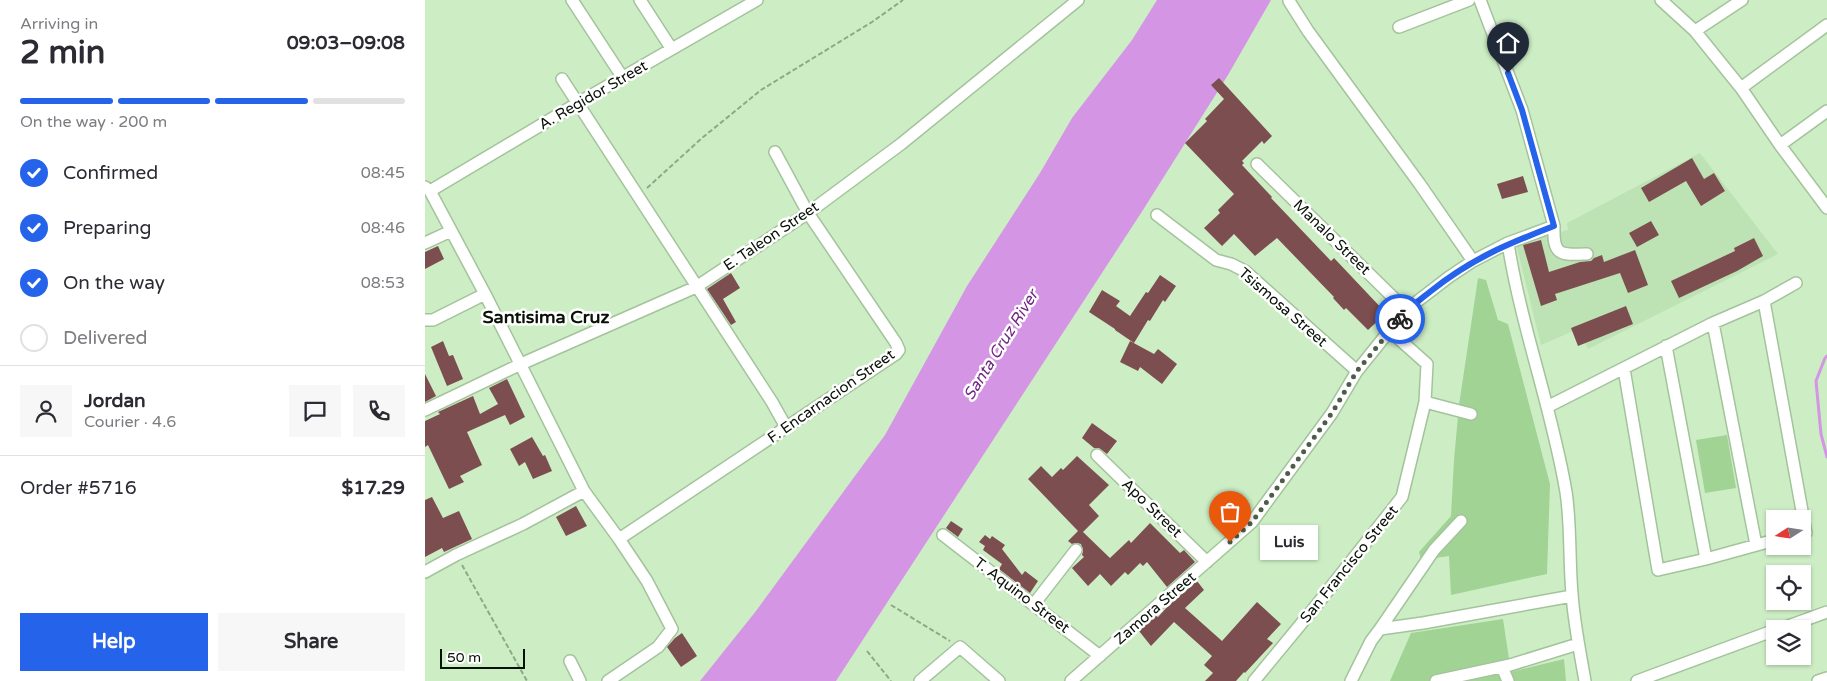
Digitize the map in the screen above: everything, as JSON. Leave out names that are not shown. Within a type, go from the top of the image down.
[{"type":"street","points":[[572,0],[623,78]]},
{"type":"street","points":[[641,0],[671,48]]},
{"type":"street","name":"A. Regidor Street","points":[[428,189],[757,0]]},
{"type":"street","name":"E. Taleon Street","points":[[425,410],[521,364],[696,287],[808,213],[901,144],[1078,0]]},
{"type":"street","points":[[1289,0],[1308,31],[1419,183],[1473,261]]},
{"type":"street","points":[[1399,27],[1469,0]]},
{"type":"street","points":[[1480,0],[1522,110],[1554,226],[1553,240],[1557,251],[1563,255],[1587,254]]},
{"type":"street","points":[[1661,0],[1695,31],[1741,88],[1779,145],[1827,208]]},
{"type":"street","points":[[1695,31],[1742,0]]},
{"type":"street","points":[[1741,88],[1827,25]]},
{"type":"street","points":[[562,79],[787,427]]},
{"type":"street","points":[[1779,145],[1826,113]]},
{"type":"street","name":"F. Encarnacion Street","points":[[619,539],[897,354],[899,350],[896,342],[808,213],[775,152]]},
{"type":"street","name":"Manalo Street","points":[[1257,164],[1406,310]]},
{"type":"street","points":[[428,189],[485,294],[584,491],[647,581],[672,629],[658,647],[608,681]]},
{"type":"street","name":"Tsismosa Street","points":[[1157,215],[1216,260],[1231,264],[1245,271],[1357,371]]},
{"type":"street","name":"Zamora Street","points":[[1071,681],[1252,522],[1332,413],[1357,371],[1406,310],[1473,261],[1508,243],[1554,226]]},
{"type":"street","points":[[425,243],[451,231]]},
{"type":"street","points":[[1508,243],[1530,346],[1547,407],[1566,493],[1572,596],[1585,681]]},
{"type":"street","points":[[1547,407],[1713,323],[1764,301],[1796,283]]},
{"type":"street","points":[[425,320],[433,320],[485,294]]},
{"type":"street","points":[[1764,301],[1802,510]]},
{"type":"street","points":[[1713,323],[1756,545]]},
{"type":"street","name":"San Francisco Street","points":[[1254,681],[1402,497],[1425,402],[1427,364],[1390,331]]},
{"type":"street","points":[[1666,346],[1706,559]]},
{"type":"street","points":[[1624,369],[1658,570],[1766,542]]},
{"type":"street","points":[[1425,402],[1471,414]]},
{"type":"street","name":"Apo Street","points":[[1097,455],[1207,562]]},
{"type":"street","points":[[425,572],[456,555],[523,524],[584,491]]},
{"type":"street","points":[[1351,681],[1371,642],[1434,550],[1461,521]]},
{"type":"street","name":"T. Aquino Street","points":[[943,535],[1100,656]]},
{"type":"street","points":[[1034,604],[1076,550]]},
{"type":"street","points":[[1380,629],[1572,596]]},
{"type":"street","points":[[1805,620],[1827,612]]},
{"type":"street","points":[[1637,681],[1766,633]]},
{"type":"street","points":[[1436,681],[1503,667],[1578,644]]},
{"type":"street","points":[[920,681],[960,647],[999,681]]},
{"type":"street","points":[[570,661],[580,681]]},
{"type":"street","points":[[1503,667],[1508,681]]},
{"type":"street","points":[[1818,681],[1827,678]]},
{"type":"path","points":[[638,196],[702,138],[761,90],[872,22],[903,0]]},
{"type":"path","points":[[456,555],[527,681]]},
{"type":"path","points":[[891,604],[960,647]]},
{"type":"path","points":[[867,651],[891,681]]},
{"type":"shaded area","points":[[1700,153],[1778,254],[1588,349],[1578,329],[1541,345],[1516,244],[1568,230],[1567,223]]},
{"type":"shaded area","points":[[1478,278],[1486,280],[1498,320],[1508,324],[1550,484],[1547,574],[1451,595],[1449,556],[1421,560],[1419,552],[1451,516],[1459,405]]},
{"type":"shaded area","points":[[1727,435],[1736,488],[1705,493],[1696,440]]},
{"type":"shaded area","points":[[1503,619],[1511,672],[1564,659],[1566,681],[1390,681],[1411,633]]},
{"type":"water","name":"Santa Cruz River","points":[[1157,0],[1271,0],[1228,75],[1143,210],[836,681],[700,681],[756,611],[885,435],[967,286],[1040,173],[1072,118],[1132,40]]},
{"type":"building","points":[[1219,78],[1272,136],[1264,144],[1262,141],[1242,161],[1244,163],[1242,165],[1331,261],[1334,258],[1386,313],[1368,330],[1346,308],[1344,310],[1334,297],[1277,238],[1255,256],[1234,234],[1222,246],[1204,228],[1220,213],[1218,210],[1234,194],[1185,143],[1207,121],[1205,119],[1224,99],[1211,85]]},
{"type":"building","points":[[1692,158],[1704,179],[1714,173],[1725,191],[1701,206],[1686,181],[1649,202],[1641,188]]},
{"type":"building","points":[[1523,176],[1528,192],[1502,199],[1497,184]]},
{"type":"building","points":[[1651,221],[1659,235],[1637,247],[1629,233]]},
{"type":"building","points":[[1754,238],[1763,256],[1737,271],[1679,298],[1671,281],[1735,251],[1734,248]]},
{"type":"building","points":[[1541,240],[1549,272],[1580,262],[1591,261],[1602,255],[1604,262],[1635,250],[1648,285],[1628,293],[1620,273],[1555,294],[1557,300],[1541,306],[1523,245]]},
{"type":"building","points":[[438,246],[444,259],[425,269],[425,252]]},
{"type":"building","points":[[731,273],[740,288],[723,299],[736,322],[731,325],[707,289]]},
{"type":"building","points":[[1160,275],[1176,286],[1165,302],[1163,300],[1150,321],[1148,320],[1134,343],[1089,312],[1102,290],[1120,301],[1116,306],[1130,316]]},
{"type":"building","points":[[1626,306],[1633,324],[1578,346],[1571,328]]},
{"type":"building","points":[[443,341],[449,356],[453,355],[463,379],[447,386],[431,347]]},
{"type":"building","points":[[1130,341],[1154,354],[1158,349],[1177,364],[1162,384],[1140,367],[1138,371],[1120,362]]},
{"type":"building","points":[[425,374],[436,396],[425,402]]},
{"type":"building","points":[[507,379],[525,417],[510,425],[505,415],[467,432],[482,465],[460,476],[464,482],[449,489],[428,445],[425,447],[425,421],[440,414],[438,412],[473,396],[480,414],[498,404],[489,388]]},
{"type":"building","points":[[1092,423],[1117,441],[1107,454],[1099,448],[1094,448],[1082,438]]},
{"type":"building","points":[[532,437],[543,456],[545,455],[552,471],[533,479],[525,462],[519,466],[510,449]]},
{"type":"building","points":[[1077,456],[1109,485],[1089,505],[1099,516],[1083,532],[1110,558],[1129,540],[1131,543],[1150,523],[1180,553],[1184,550],[1195,562],[1167,587],[1147,562],[1143,566],[1140,563],[1128,575],[1125,572],[1111,586],[1100,574],[1088,586],[1072,568],[1084,557],[1081,544],[1072,544],[1068,541],[1078,531],[1028,479],[1041,466],[1052,477],[1061,468],[1063,470]]},
{"type":"building","points":[[432,497],[443,518],[459,511],[472,539],[444,552],[442,548],[425,557],[425,500]]},
{"type":"building","points":[[576,506],[587,526],[566,536],[556,517]]},
{"type":"building","points":[[951,521],[963,529],[958,537],[946,528]]},
{"type":"building","points":[[985,535],[990,539],[992,536],[1005,545],[1002,549],[1022,575],[1025,571],[1038,581],[1030,593],[999,569],[1002,564],[983,550],[985,546],[979,542]]},
{"type":"building","points":[[1197,581],[1204,590],[1185,608],[1222,641],[1257,602],[1281,624],[1267,639],[1273,643],[1236,681],[1205,681],[1213,673],[1204,665],[1212,656],[1174,622],[1151,646],[1139,631],[1156,616],[1158,617]]},
{"type":"building","points":[[682,633],[697,656],[681,667],[667,647]]},
{"type":"waterway","points":[[1827,356],[1816,381],[1821,434],[1827,457]]},
{"type":"way so far","points":[[1230,542],[1252,522],[1332,413],[1357,371],[1400,319]]},
{"type":"place","name":"Luis","points":[[1230,542]]},
{"type":"district","name":"Santisima Cruz","points":[[546,317]]},
{"type":"route","points":[[1400,319],[1406,310],[1473,261],[1508,243],[1554,226],[1522,110],[1508,73]]}]
